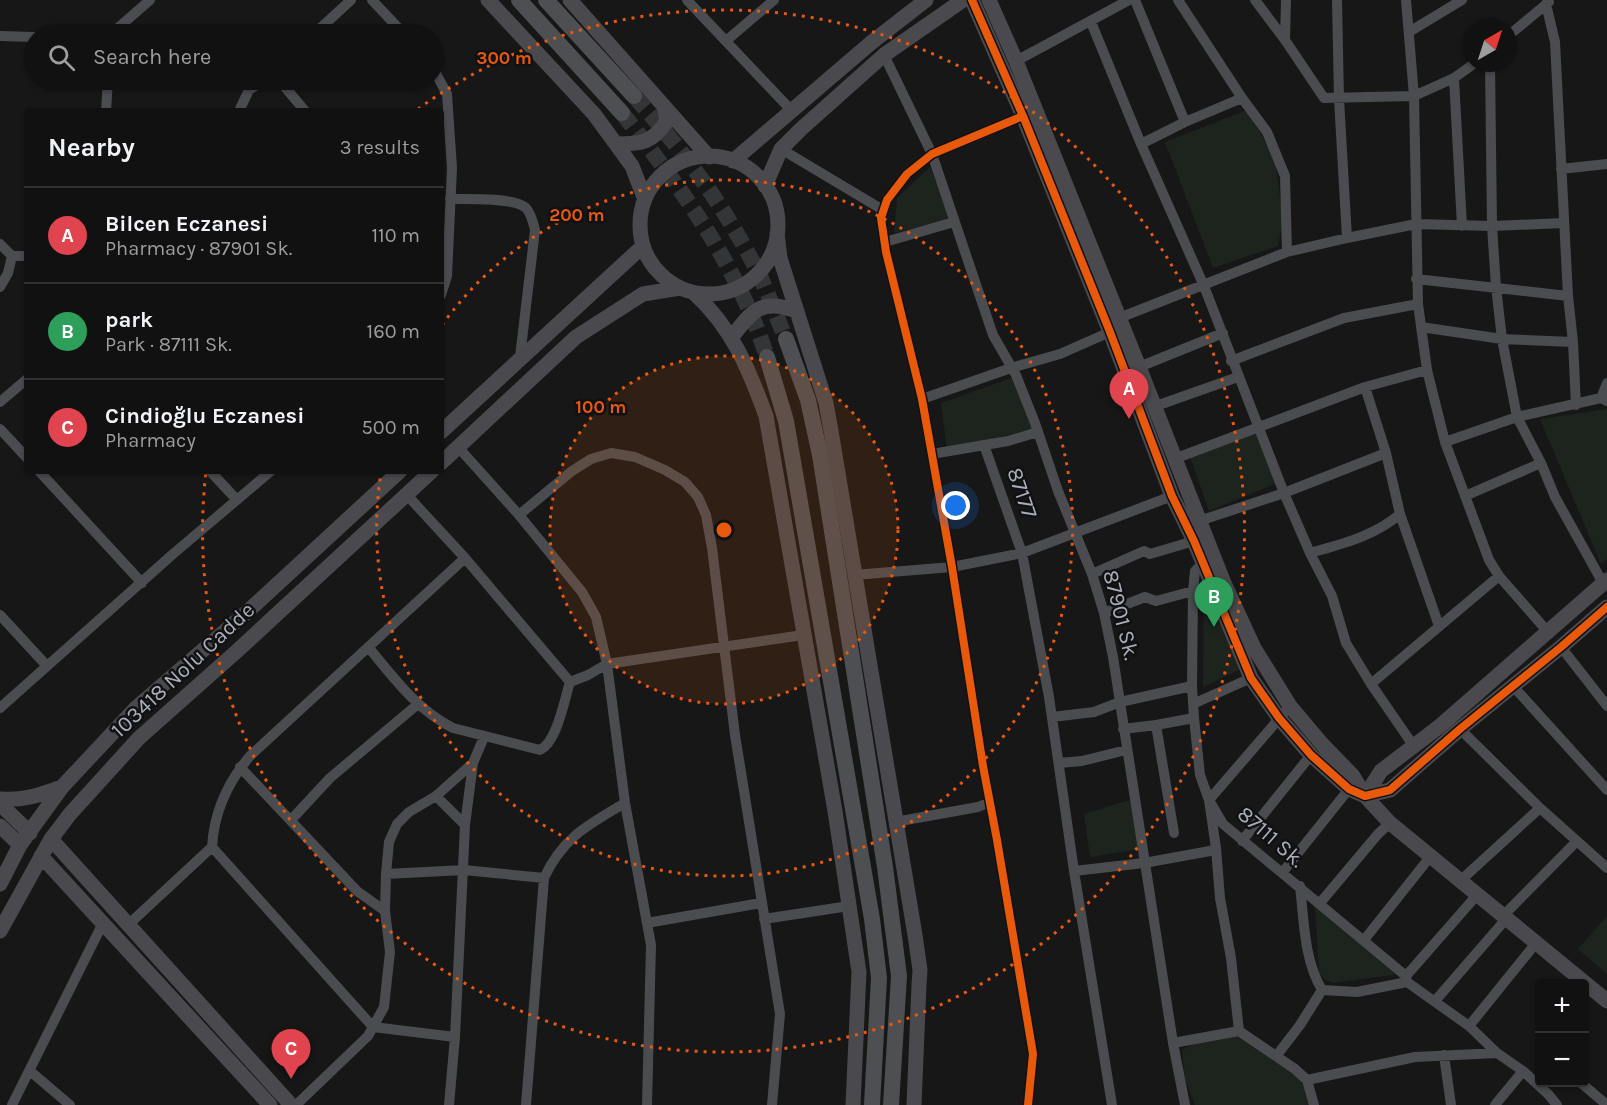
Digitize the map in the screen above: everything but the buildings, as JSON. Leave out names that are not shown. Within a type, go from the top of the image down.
[{"type":"main road","points":[[519,0],[622,113]]},
{"type":"main road","points":[[546,0],[634,96]]},
{"type":"main road","points":[[786,339],[808,400],[820,455],[886,878],[899,976],[891,1105]]},
{"type":"main road","points":[[766,357],[786,421],[872,919],[879,978],[872,1105]]},
{"type":"street","points":[[122,24],[150,0]]},
{"type":"street","points":[[325,24],[351,0]]},
{"type":"street","points":[[372,0],[395,24]]},
{"type":"street","points":[[488,0],[594,114],[632,166],[644,197]]},
{"type":"street","points":[[570,0],[709,157]]},
{"type":"street","points":[[687,0],[791,110]]},
{"type":"street","points":[[727,40],[774,0]]},
{"type":"street","points":[[733,161],[872,42],[926,0]]},
{"type":"street","points":[[765,186],[781,149],[884,55],[963,0]]},
{"type":"street","points":[[972,0],[1023,116],[1173,496],[1251,678],[1279,718],[1311,755],[1349,789],[1365,796],[1390,790],[1607,607]]},
{"type":"street","points":[[989,0],[1016,61],[1139,367],[1198,521],[1254,648],[1290,706],[1353,776],[1365,796],[1390,824],[1607,1001]]},
{"type":"street","points":[[1016,61],[1129,0]]},
{"type":"street","points":[[1135,0],[1185,122]]},
{"type":"street","points":[[1178,0],[1267,132],[1285,176],[1287,252]]},
{"type":"street","points":[[1255,0],[1324,98],[1414,96],[1454,78],[1463,71]]},
{"type":"street","points":[[1285,40],[1286,0]]},
{"type":"street","points":[[1336,0],[1347,238]]},
{"type":"street","points":[[1406,0],[1414,96],[1416,279],[1427,370],[1445,442],[1489,560],[1499,576],[1548,632]]},
{"type":"street","points":[[1409,32],[1462,0]]},
{"type":"street","points":[[1517,29],[1549,2]]},
{"type":"street","points":[[1549,2],[1555,42],[1576,405]]},
{"type":"street","points":[[1091,22],[1141,144],[1204,286],[1284,494],[1332,596],[1346,643],[1413,745]]},
{"type":"street","points":[[0,36],[24,37]]},
{"type":"street","name":"87901 Sk.","points":[[884,55],[932,154],[993,335],[1011,368],[1038,432],[1058,491],[1092,574],[1104,613],[1185,1105]]},
{"type":"street","points":[[1365,796],[1381,771],[1440,726],[1605,581],[1555,497],[1518,417],[1502,339],[1496,287],[1492,226],[1490,72]]},
{"type":"street","points":[[1454,78],[1462,226]]},
{"type":"street","points":[[444,88],[447,94],[452,168],[447,276],[444,286]]},
{"type":"street","points":[[106,108],[107,90]]},
{"type":"street","points":[[240,108],[249,90]]},
{"type":"street","points":[[287,90],[302,108]]},
{"type":"street","points":[[1141,144],[1242,98]]},
{"type":"street","points":[[617,144],[638,144],[658,135],[667,121],[663,105]]},
{"type":"street","points":[[1023,116],[932,154],[907,174],[887,200],[880,218],[922,399],[952,567],[1033,1054],[1028,1105]]},
{"type":"street","points":[[781,149],[883,210]]},
{"type":"street","points":[[853,1105],[859,972],[835,811],[765,416],[752,379],[732,337],[712,309],[687,290],[668,281],[657,271],[643,246],[640,218],[644,197],[657,180],[678,164],[690,159],[709,157],[733,161],[751,171],[765,186],[776,209],[780,258],[826,403],[920,969],[914,1105]]},
{"type":"street","points":[[1561,169],[1607,164]]},
{"type":"street","points":[[450,199],[502,200],[522,205],[527,209],[533,222],[535,230],[520,357]]},
{"type":"street","points":[[885,242],[954,222]]},
{"type":"street","points":[[1119,318],[1287,252],[1347,238],[1416,224],[1462,226],[1564,224]]},
{"type":"street","points":[[444,460],[576,337],[643,294],[687,290],[708,294],[736,289],[749,282],[760,272],[768,261],[777,234]]},
{"type":"street","points":[[0,244],[12,256],[24,256]]},
{"type":"street","points":[[444,426],[643,246]]},
{"type":"street","points":[[0,288],[8,273],[12,256]]},
{"type":"street","points":[[1416,279],[1568,296]]},
{"type":"street","points":[[1232,361],[1344,318],[1418,304]]},
{"type":"street","points":[[732,337],[747,317],[764,306],[778,305],[796,311]]},
{"type":"street","points":[[1421,327],[1502,339],[1573,342]]},
{"type":"street","points":[[922,399],[1011,368],[1060,354],[1110,332]]},
{"type":"street","points":[[1139,367],[1223,333]]},
{"type":"street","points":[[1174,459],[1365,387],[1427,370]]},
{"type":"street","points":[[1153,407],[1238,377]]},
{"type":"street","points":[[0,402],[24,382]]},
{"type":"street","points":[[1445,442],[1518,417],[1604,400],[1607,383]]},
{"type":"street","points":[[1365,387],[1386,453],[1400,514],[1439,626]]},
{"type":"street","points":[[0,429],[24,455]]},
{"type":"street","points":[[932,454],[984,446],[1038,432]]},
{"type":"street","name":"87177","points":[[984,446],[1022,553],[1052,717],[1112,1105]]},
{"type":"street","points":[[458,447],[519,515],[582,592],[596,617],[607,664],[625,803],[651,945],[648,1105]]},
{"type":"street","points":[[519,515],[572,471],[591,459],[610,453],[635,457],[685,482],[698,497],[706,515],[714,557],[723,647],[780,1014],[772,1105]]},
{"type":"street","points":[[1198,521],[1284,494],[1386,453]]},
{"type":"street","points":[[1465,496],[1541,463]]},
{"type":"street","points":[[42,474],[142,583]]},
{"type":"street","points":[[213,474],[237,500]]},
{"type":"street","points":[[0,708],[173,554],[267,474]]},
{"type":"street","points":[[2,880],[20,845],[62,787],[136,708],[246,613],[397,474]]},
{"type":"street","name":"103418 Nolu Cadde","points":[[0,931],[51,839],[70,814],[139,738],[429,474]]},
{"type":"street","points":[[406,494],[465,558],[570,682]]},
{"type":"street","points":[[854,575],[952,567],[1022,553],[1173,496]]},
{"type":"street","points":[[1310,553],[1358,538],[1392,522],[1400,514]]},
{"type":"street","points":[[1092,574],[1144,551],[1150,554],[1194,542]]},
{"type":"street","points":[[128,925],[212,847],[213,826],[220,802],[240,767],[250,756],[465,558]]},
{"type":"street","name":"87111 Sk.","points":[[1203,563],[1195,571],[1192,686],[1194,718],[1200,775],[1209,800],[1223,825],[1300,886],[1406,979],[1469,1026],[1497,1053],[1523,1071],[1548,1094],[1555,1105]]},
{"type":"street","points":[[1371,684],[1499,576]]},
{"type":"street","points":[[1104,613],[1145,597],[1156,601],[1194,591]]},
{"type":"street","points":[[0,615],[47,666]]},
{"type":"street","points":[[570,682],[607,664],[803,635]]},
{"type":"street","points":[[1561,647],[1607,706]]},
{"type":"street","points":[[369,648],[418,704],[441,722],[484,737],[540,750],[547,747],[553,738],[570,682]]},
{"type":"street","points":[[1193,704],[1251,678]]},
{"type":"street","points":[[1052,717],[1094,712],[1120,702],[1192,686]]},
{"type":"street","points":[[1513,686],[1607,790]]},
{"type":"street","points":[[291,820],[330,777],[418,704]]},
{"type":"street","points":[[1239,1031],[1231,958],[1217,877],[1216,848],[1209,800],[1290,706]]},
{"type":"street","points":[[1123,729],[1194,718]]},
{"type":"street","points":[[1156,725],[1174,833]]},
{"type":"street","points":[[1460,729],[1540,808],[1607,868]]},
{"type":"street","points":[[449,1105],[456,1036],[465,825],[474,763],[484,737]]},
{"type":"street","points":[[1059,763],[1083,761],[1126,750]]},
{"type":"street","points":[[1242,842],[1311,755]]},
{"type":"street","points":[[296,1105],[368,1036],[384,1007],[390,952],[385,911],[386,874],[389,842],[397,824],[409,812],[436,796],[474,763]]},
{"type":"street","points":[[240,767],[357,891],[385,911]]},
{"type":"street","points":[[0,799],[13,801],[30,798],[62,787]]},
{"type":"street","points":[[1282,873],[1349,789]]},
{"type":"street","points":[[436,796],[465,825]]},
{"type":"street","points":[[895,822],[978,807],[990,802]]},
{"type":"street","points":[[526,1105],[543,878],[553,859],[568,840],[625,803]]},
{"type":"street","points":[[0,804],[30,833]]},
{"type":"street","points":[[1460,881],[1540,808]]},
{"type":"street","points":[[1320,903],[1378,834],[1390,824]]},
{"type":"street","points":[[0,826],[20,845]]},
{"type":"street","points":[[51,839],[291,1105]]},
{"type":"street","points":[[1435,1001],[1504,918],[1576,842]]},
{"type":"street","points":[[212,847],[373,1027],[456,1036]]},
{"type":"street","points":[[1074,871],[1144,863],[1216,848]]},
{"type":"street","points":[[41,856],[270,1105]]},
{"type":"street","points":[[0,857],[2,880]]},
{"type":"street","points":[[1364,940],[1430,857]]},
{"type":"street","points":[[386,874],[464,870],[543,878]]},
{"type":"street","points":[[1300,886],[1309,956],[1314,976],[1322,990]]},
{"type":"street","points":[[1322,990],[1357,992],[1406,979],[1477,895]]},
{"type":"street","points":[[647,923],[761,903]]},
{"type":"street","points":[[764,919],[849,906]]},
{"type":"street","points":[[12,1105],[103,923]]},
{"type":"street","points":[[1469,1026],[1536,943]]},
{"type":"street","points":[[1277,1055],[1322,990]]},
{"type":"street","points":[[1173,1043],[1239,1031],[1277,1055],[1307,1080],[1314,1105]]},
{"type":"street","points":[[1307,1080],[1343,1074],[1376,1064],[1444,1055],[1497,1053]]},
{"type":"street","points":[[1444,1055],[1451,1105]]},
{"type":"street","points":[[30,1071],[70,1105]]},
{"type":"street","points":[[1495,1105],[1523,1071]]},
{"type":"street","points":[[1585,1087],[1607,1105]]},
{"type":"shaded area","points":[[1247,110],[1275,159],[1283,220],[1278,246],[1213,268],[1165,142]]},
{"type":"shaded area","points":[[930,167],[951,220],[894,233],[897,198]]},
{"type":"shaded area","points":[[1014,377],[1034,429],[947,450],[941,403]]},
{"type":"shaded area","points":[[1607,409],[1607,559],[1601,564],[1540,419]]},
{"type":"shaded area","points":[[1256,432],[1275,484],[1209,511],[1190,457]]},
{"type":"shaded area","points":[[1204,586],[1243,668],[1203,687]]},
{"type":"shaded area","points":[[1133,799],[1141,849],[1090,857],[1084,814]]},
{"type":"shaded area","points":[[1315,906],[1400,974],[1333,983],[1324,979],[1319,972]]},
{"type":"shaded area","points":[[1607,916],[1607,974],[1578,949]]},
{"type":"shaded area","points":[[1227,1033],[1246,1037],[1299,1077],[1311,1105],[1195,1105],[1185,1079],[1182,1050],[1201,1039]]},
{"type":"tunnel","points":[[634,96],[682,153],[724,212],[759,275],[786,339]]},
{"type":"tunnel","points":[[622,113],[666,170],[724,259],[755,323],[767,357]]},
{"type":"cycle path","points":[[972,0],[1023,116],[1110,332],[1172,496],[1194,541],[1251,678],[1279,718],[1311,755],[1349,789],[1365,796],[1390,790],[1607,607]]},
{"type":"cycle path","points":[[1023,116],[932,154],[907,174],[887,200],[881,218],[886,252],[922,399],[1033,1054],[1028,1105]]},
{"type":"place","name":"Bilcen Eczanesi","points":[[1129,419]]},
{"type":"place","name":"park","points":[[1214,627]]},
{"type":"place","name":"Cindioğlu Eczanesi","points":[[291,1079]]}]
